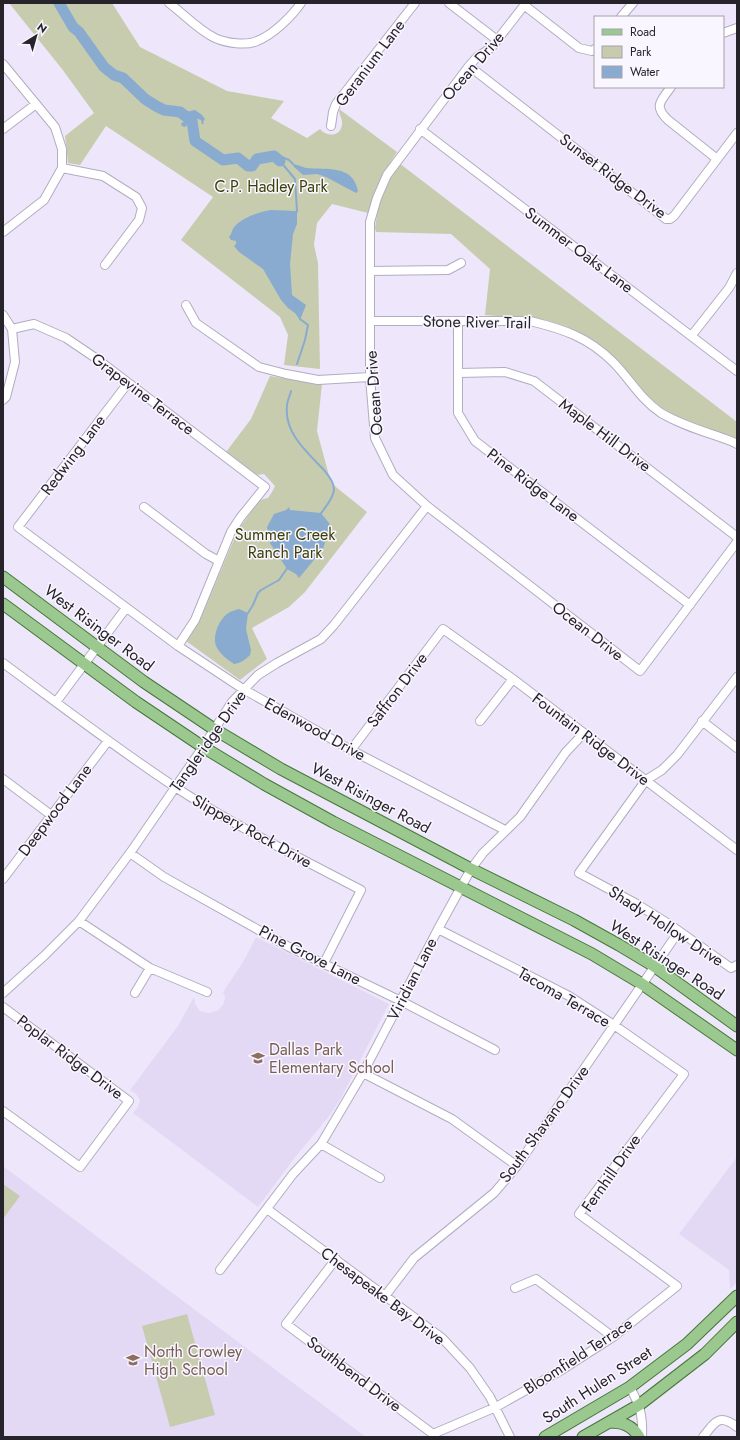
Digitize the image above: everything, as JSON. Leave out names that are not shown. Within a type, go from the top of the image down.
[{"type":"main road","name":"West Risinger Road","points":[[3,577],[98,646],[144,682],[214,729],[281,769],[471,869],[574,920],[654,966],[737,1026]]},
{"type":"main road","name":"West Risinger Road","points":[[3,604],[136,702],[203,747],[270,788],[333,822],[592,954],[642,984],[737,1050]]},
{"type":"main road","name":"South Hulen Street","points":[[546,1437],[630,1386],[687,1344],[737,1296]]},
{"type":"main road","points":[[583,1437],[639,1405],[705,1354],[737,1322]]},
{"type":"main road","points":[[609,1422],[620,1422],[636,1432],[640,1437]]},
{"type":"street","points":[[171,4],[194,24],[214,38],[224,42],[244,43],[256,42],[265,38],[288,19],[301,3]]},
{"type":"street","name":"Geranium Lane","points":[[331,126],[336,104],[415,3]]},
{"type":"street","points":[[449,3],[497,40]]},
{"type":"street","points":[[623,16],[633,3]]},
{"type":"street","points":[[525,4],[580,48],[585,51],[594,50]]},
{"type":"street","name":"Ocean Drive","points":[[525,4],[491,48],[476,57],[420,129],[387,175],[377,198],[370,222],[370,377],[375,438],[393,476],[427,506],[640,671],[737,542]]},
{"type":"street","points":[[724,33],[737,28]]},
{"type":"street","points":[[3,64],[55,127],[62,149],[62,168],[44,200],[3,232]]},
{"type":"street","name":"Sunset Ridge Drive","points":[[469,66],[666,219],[670,219],[674,216],[737,133]]},
{"type":"street","points":[[670,88],[660,102],[659,108],[661,114],[717,159]]},
{"type":"street","points":[[3,129],[36,104]]},
{"type":"street","name":"Summer Oaks Lane","points":[[420,129],[692,335],[737,371]]},
{"type":"street","points":[[62,168],[103,176],[136,197],[142,208],[139,220],[105,265]]},
{"type":"street","points":[[370,271],[448,270],[461,263]]},
{"type":"street","points":[[692,335],[729,288],[737,273]]},
{"type":"street","points":[[186,306],[196,323],[259,367],[318,380],[370,377]]},
{"type":"street","points":[[3,316],[12,329],[15,362],[6,396],[3,400]]},
{"type":"street","name":"Pine Ridge Lane","points":[[458,321],[458,413],[475,441],[690,605]]},
{"type":"street","name":"Stone River Trail","points":[[370,322],[530,321],[553,326],[576,335],[595,347],[614,362],[642,397],[659,411],[675,421],[737,444]]},
{"type":"street","name":"Grapevine Terrace","points":[[12,329],[34,324],[66,338],[97,359],[265,486],[234,527],[219,561]]},
{"type":"street","name":"Maple Hill Drive","points":[[458,373],[506,372],[534,381],[737,537]]},
{"type":"street","name":"Redwing Lane","points":[[18,527],[128,383]]},
{"type":"street","name":"Tangleridge Drive","points":[[3,993],[45,955],[79,921],[130,853],[232,702],[243,689],[258,675],[277,662],[321,639],[338,620],[427,506]]},
{"type":"street","points":[[144,507],[206,554],[219,561],[195,620],[178,646]]},
{"type":"street","name":"Edenwood Drive","points":[[18,527],[178,646],[243,689],[351,750],[505,830]]},
{"type":"street","points":[[56,702],[126,608]]},
{"type":"street","name":"Fountain Ridge Drive","points":[[443,629],[584,733],[737,850]]},
{"type":"street","name":"Saffron Drive","points":[[351,750],[443,629]]},
{"type":"street","name":"Slippery Rock Drive","points":[[3,663],[108,741],[176,787],[239,826],[361,890],[324,963]]},
{"type":"street","points":[[646,780],[669,765],[737,677]]},
{"type":"street","points":[[480,721],[513,680]]},
{"type":"street","points":[[702,721],[737,748]]},
{"type":"street","name":"Viridian Lane","points":[[220,1270],[293,1174],[321,1144],[364,1073],[460,887],[471,869],[505,830],[520,817],[566,752],[584,733]]},
{"type":"street","name":"Deepwood Lane","points":[[3,879],[50,815],[108,741]]},
{"type":"street","points":[[3,779],[50,815]]},
{"type":"street","name":"Shady Hollow Drive","points":[[646,780],[579,873],[635,903],[734,966]]},
{"type":"street","name":"Pine Grove Lane","points":[[130,853],[164,877],[289,947],[401,1001],[495,1050]]},
{"type":"street","points":[[79,921],[150,968],[207,992]]},
{"type":"street","name":"Tacoma Terrace","points":[[438,929],[569,996],[614,1025],[684,1074]]},
{"type":"street","name":"South Shavano Drive","points":[[385,1296],[414,1258],[494,1193],[517,1166],[679,931]]},
{"type":"street","points":[[135,993],[150,968]]},
{"type":"street","name":"Poplar Ridge Drive","points":[[3,1007],[129,1101],[80,1168],[3,1111]]},
{"type":"street","points":[[364,1073],[452,1119],[517,1166]]},
{"type":"street","name":"Fernhill Drive","points":[[677,1286],[579,1214],[684,1074]]},
{"type":"street","points":[[321,1144],[380,1178]]},
{"type":"street","name":"Chesapeake Bay Drive","points":[[267,1209],[442,1338],[470,1368],[496,1407],[510,1437]]},
{"type":"street","name":"Southbend Drive","points":[[336,1259],[286,1324],[433,1434],[496,1407]]},
{"type":"street","points":[[515,1288],[536,1279],[613,1337]]},
{"type":"street","name":"Bloomfield Terrace","points":[[496,1407],[560,1371],[613,1337],[677,1286]]},
{"type":"street","points":[[630,1386],[639,1405],[642,1421],[640,1437]]},
{"type":"street","points":[[703,1437],[712,1426],[722,1420],[728,1420],[737,1427]]},
{"type":"shaded area","name":"Dallas Park Elementary School","points":[[256,937],[389,1004],[341,1098],[330,1115],[296,1156],[258,1207],[133,1113],[138,1107],[140,1100],[136,1094],[130,1090],[178,1026],[194,997],[195,1004],[200,1011],[209,1013],[217,1011],[223,1005],[225,997],[223,992],[243,962]]},
{"type":"shaded area","points":[[737,1157],[737,1282],[730,1289],[729,1270],[679,1234]]},
{"type":"shaded area","name":"North Crowley High School","points":[[3,1166],[159,1283],[366,1437],[3,1437]]},
{"type":"green space","name":"C.P. Hadley Park","points":[[9,3],[112,3],[140,47],[227,91],[284,101],[271,118],[307,138],[320,129],[323,132],[330,134],[336,134],[339,132],[342,123],[339,109],[397,152],[388,166],[368,213],[332,204],[317,223],[314,245],[318,263],[320,369],[284,365],[288,335],[280,317],[181,240],[213,197],[106,126],[80,165],[68,163],[65,136],[94,113],[62,69]]},
{"type":"green space","points":[[399,163],[737,422],[737,440],[685,421],[670,413],[651,400],[580,334],[565,326],[546,320],[485,315],[490,269],[451,234],[376,232],[375,228],[379,202]]},
{"type":"green space","name":"Summer Creek Ranch Park","points":[[270,376],[322,384],[317,431],[331,483],[367,512],[305,592],[289,607],[252,628],[267,659],[240,680],[186,641],[200,620],[238,530],[260,500],[268,498],[275,486],[264,474],[256,475],[226,452],[251,419]]},
{"type":"green space","points":[[3,1184],[20,1196],[3,1219]]},
{"type":"green space","points":[[187,1314],[215,1415],[170,1427],[142,1326]]},
{"type":"water","points":[[195,110],[205,119],[203,122],[204,124],[202,124],[201,120],[195,118],[193,121],[195,130],[191,123],[185,127],[182,126],[181,123],[187,121],[184,115],[186,112]]},
{"type":"water","points":[[294,164],[306,168],[330,169],[345,172],[351,176],[358,191],[356,193],[326,177],[317,174],[303,175],[293,166]]},
{"type":"water","points":[[271,210],[297,211],[297,224],[293,234],[290,264],[292,295],[306,305],[300,320],[281,300],[263,269],[239,252],[234,246],[236,241],[231,240],[229,237],[234,227],[243,220]]},
{"type":"water","points":[[289,507],[290,510],[321,513],[329,523],[332,531],[327,536],[323,549],[299,578],[296,574],[287,569],[270,543],[267,527],[274,514],[286,510]]},
{"type":"water","points":[[239,609],[248,613],[246,629],[251,650],[250,655],[241,662],[234,664],[217,649],[215,637],[220,622],[226,614]]},
{"type":"waterway","points":[[59,3],[73,27],[79,32],[104,67],[114,75],[123,78],[145,99],[156,106],[164,110],[180,112],[192,121],[195,141],[223,160],[238,158],[248,166],[252,166],[257,159],[274,156],[280,161]]},
{"type":"waterway","points":[[278,158],[282,157],[289,160],[293,164]]},
{"type":"waterway","points":[[280,161],[295,179],[296,213]]},
{"type":"waterway","points":[[297,364],[308,325],[300,319]]},
{"type":"waterway","points":[[291,391],[287,404],[289,425],[298,441],[324,470],[334,486],[334,492],[331,500],[319,516]]},
{"type":"waterway","points":[[248,613],[258,593],[279,580],[288,567]]},
{"type":"place","name":"Dallas Park Elementary School","points":[[258,1058]]},
{"type":"place","name":"North Crowley High School","points":[[133,1360]]}]
